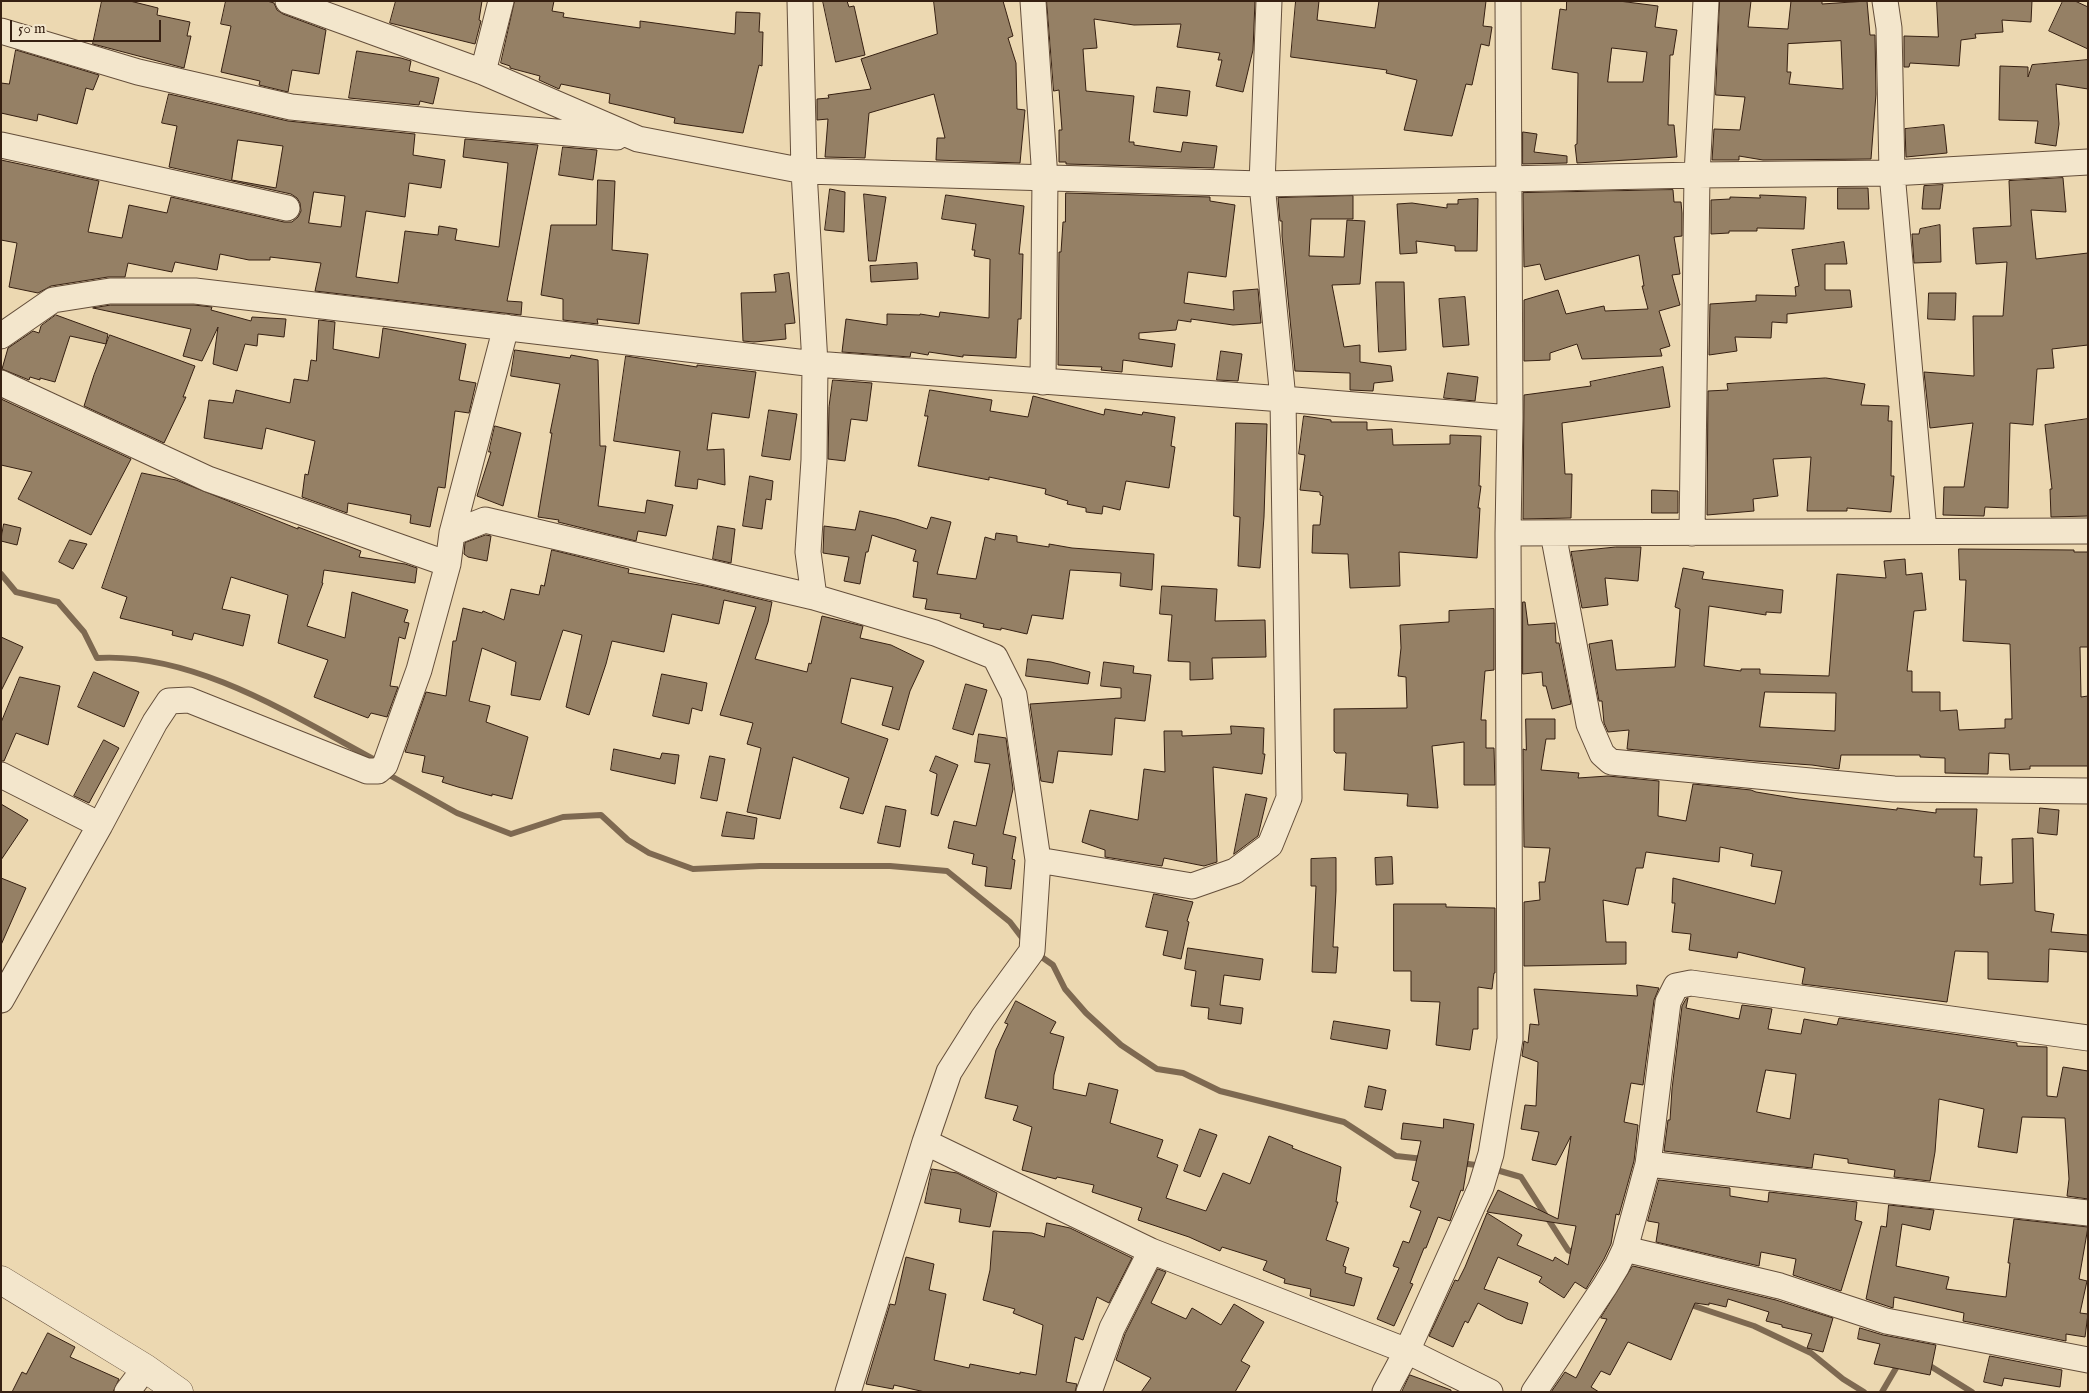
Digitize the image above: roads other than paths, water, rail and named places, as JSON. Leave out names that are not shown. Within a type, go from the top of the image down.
[{"type":"street","points":[[483,72],[501,1]]},
{"type":"street","points":[[800,1],[804,170],[815,364],[814,460],[808,552],[814,597]]},
{"type":"street","points":[[1033,1],[1045,179],[1043,382]]},
{"type":"street","points":[[1038,860],[1192,886],[1235,871],[1270,845],[1289,798],[1283,399],[1262,184],[1269,1]]},
{"type":"street","points":[[1384,1392],[1407,1350],[1480,1187],[1490,1154],[1510,1039],[1508,533],[1510,179],[1508,1]]},
{"type":"street","points":[[1692,532],[1697,174],[1706,1]]},
{"type":"street","points":[[1885,1],[1889,28],[1892,173],[1924,531]]},
{"type":"street","points":[[296,2],[483,72],[638,138]]},
{"type":"street","points":[[1,31],[138,72],[292,107],[471,125],[638,138],[804,170],[1045,179],[1262,184],[1697,174],[1892,173],[2088,162]]},
{"type":"street","points":[[1,145],[287,208]]},
{"type":"street","points":[[1,336],[53,300],[110,291],[195,291],[815,364],[1510,418]]},
{"type":"street","points":[[1,1000],[100,825],[155,722],[169,701],[189,700],[367,771],[378,771],[385,765],[419,670],[448,564],[452,533],[506,327]]},
{"type":"street","points":[[1,383],[208,479],[448,564]]},
{"type":"street","points":[[452,533],[485,520],[814,597],[935,633],[995,657],[1014,695],[1038,860],[1032,951],[982,1018],[949,1072],[925,1142],[848,1392]]},
{"type":"street","points":[[1508,533],[2088,531]]},
{"type":"street","points":[[1553,533],[1589,724],[1602,754],[1611,762],[1894,789],[2088,791]]},
{"type":"street","points":[[1,775],[100,825]]},
{"type":"street","points":[[1534,1392],[1605,1286],[1625,1249],[1648,1164],[1668,1002],[1676,986],[1691,983],[2088,1038]]},
{"type":"street","points":[[925,1142],[1151,1251],[1407,1350],[1490,1392]]},
{"type":"street","points":[[1648,1164],[2088,1213]]},
{"type":"street","points":[[1625,1249],[1780,1286],[1886,1321],[2088,1360]]},
{"type":"street","points":[[1089,1392],[1112,1328],[1151,1251]]},
{"type":"street","points":[[1,1280],[145,1368],[179,1392]]},
{"type":"street","points":[[127,1392],[145,1368]]},
{"type":"waterway","points":[[1,574],[16,592],[58,602],[84,632],[97,658],[134,659],[171,665],[207,676],[279,708],[379,762]]},
{"type":"waterway","points":[[388,770],[391,776],[457,813],[511,834],[563,817],[601,815],[628,840],[649,853],[693,869],[760,866],[890,866],[947,871],[1010,922],[1026,943]]},
{"type":"waterway","points":[[1036,953],[1053,965],[1065,989],[1086,1013],[1121,1045],[1157,1069],[1183,1073],[1220,1091],[1344,1122],[1396,1156],[1424,1159]]},
{"type":"waterway","points":[[1461,1163],[1483,1166]]},
{"type":"waterway","points":[[1493,1169],[1521,1177],[1568,1250],[1578,1255]]},
{"type":"waterway","points":[[1688,1304],[1754,1326],[1811,1353],[1843,1379],[1864,1392]]},
{"type":"waterway","points":[[1882,1392],[1899,1363]]},
{"type":"waterway","points":[[1924,1364],[1927,1364],[1972,1392]]}]
